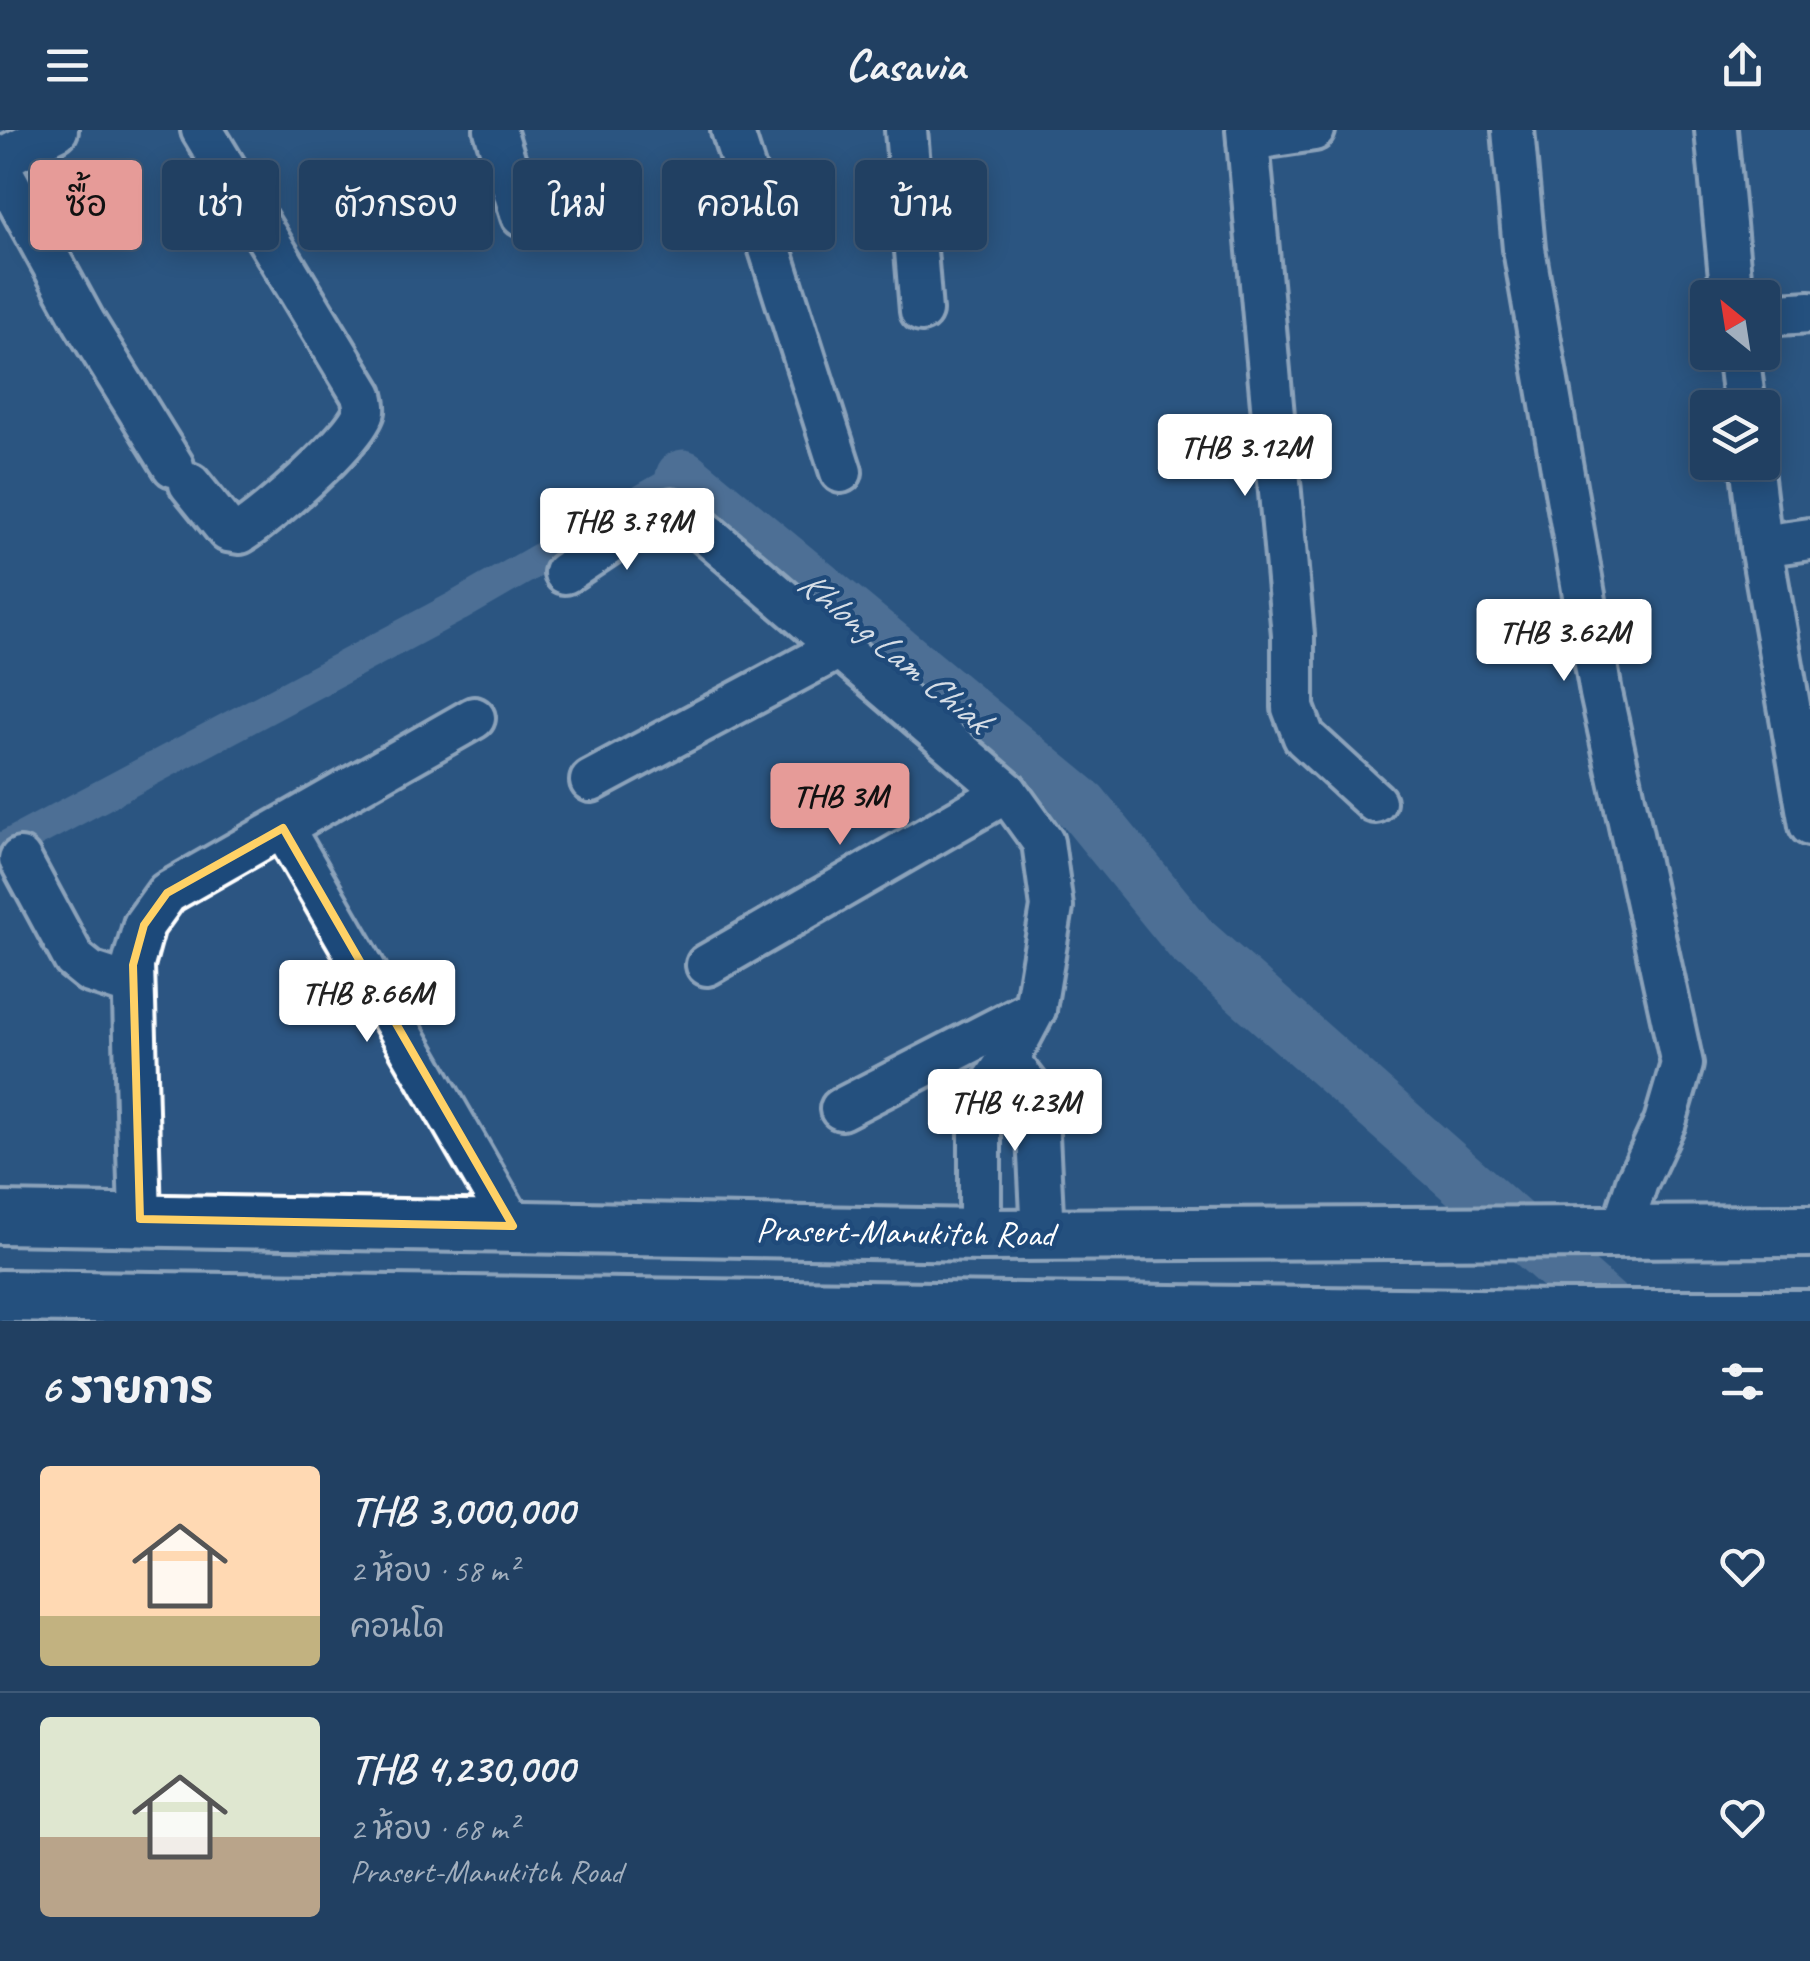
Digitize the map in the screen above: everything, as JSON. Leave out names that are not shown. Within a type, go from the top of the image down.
[{"type":"main road","name":"Prasert-Manukitch Road","points":[[0,1218],[980,1235],[1801,1230]]},
{"type":"main road","points":[[0,1296],[343,1311],[1810,1316]]},
{"type":"street","points":[[0,159],[57,130]]},
{"type":"street","points":[[0,168],[84,322],[182,475],[228,531],[240,534],[339,448],[365,409],[362,395],[202,130]]},
{"type":"street","points":[[495,130],[513,187]]},
{"type":"street","points":[[732,130],[841,472]]},
{"type":"street","points":[[906,130],[921,310]]},
{"type":"street","points":[[1314,130],[1247,135],[1293,635],[1293,708],[1304,737],[1375,802]]},
{"type":"street","points":[[1513,130],[1524,250],[1598,674],[1682,1064],[1666,1122],[1636,1182],[1600,1232]]},
{"type":"street","points":[[1716,130],[1730,280]]},
{"type":"street","points":[[1780,314],[1810,312]]},
{"type":"street","points":[[1753,480],[1761,546],[1802,739],[1810,825]]},
{"type":"street","points":[[565,573],[655,513],[672,508],[1007,792],[1043,842],[1052,907],[1036,1009],[980,1102],[980,1235]]},
{"type":"street","points":[[1761,546],[1810,539]]},
{"type":"street","points":[[591,781],[839,648]]},
{"type":"street","points":[[140,1219],[133,964],[144,925],[167,893],[474,718]]},
{"type":"street","points":[[708,964],[1007,792]]},
{"type":"street","points":[[282,828],[512,1226]]},
{"type":"street","points":[[20,860],[74,959],[90,972],[133,986]]},
{"type":"street","points":[[842,1109],[1036,1009]]},
{"type":"street","points":[[1008,1060],[1036,1096],[1043,1234]]},
{"type":"highlighted area","points":[[283,828],[513,1226],[140,1219],[133,965],[144,925],[167,893]]},
{"type":"waterway","name":"Khlong Lam Chiak","points":[[0,850],[458,606],[683,477]]},
{"type":"waterway","name":"Khlong Lam Chiak","points":[[683,477],[1082,806],[1191,940],[1622,1321]]}]
